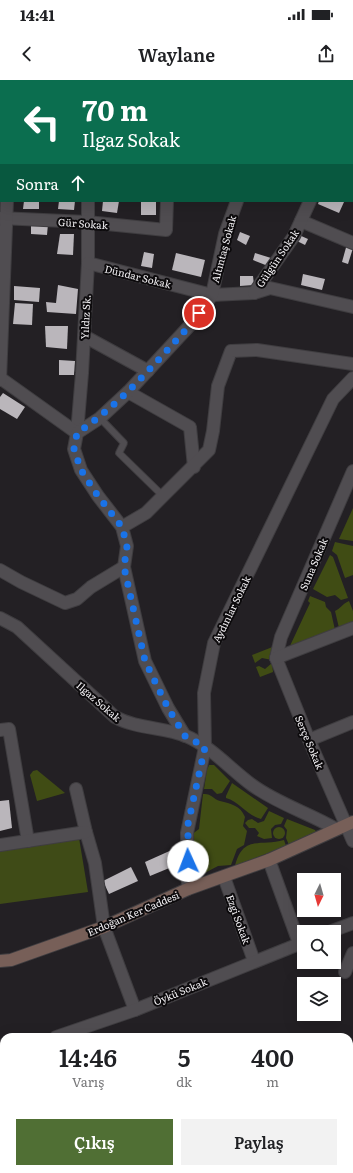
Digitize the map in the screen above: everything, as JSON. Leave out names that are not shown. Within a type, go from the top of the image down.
[{"type":"main road","name":"Erdoğan Ker Caddesi","points":[[0,961],[11,960],[104,926],[188,889],[269,860],[345,826]]},
{"type":"street","points":[[7,202],[3,218],[0,379],[77,433]]},
{"type":"street","name":"Yıldız Sk.","points":[[88,202],[88,263],[84,336],[77,433],[74,449],[81,470],[98,496],[122,527]]},
{"type":"street","name":"Gür Sokak","points":[[3,218],[87,222],[166,230],[167,202]]},
{"type":"street","name":"Altıntaş Sokak","points":[[77,433],[100,418],[128,392],[193,322],[212,295],[225,234],[237,202]]},
{"type":"street","name":"Gülgün Sokak","points":[[254,293],[294,236],[310,202]]},
{"type":"street","points":[[301,221],[353,243]]},
{"type":"street","name":"Dündar Sokak","points":[[88,263],[212,295],[254,293],[270,288],[353,307]]},
{"type":"street","points":[[84,336],[148,371]]},
{"type":"street","points":[[185,736],[168,708],[145,661],[124,567],[127,546],[122,527],[146,513],[194,467],[209,450],[213,431],[218,386],[230,351],[257,350],[353,364]]},
{"type":"street","name":"Aydınlar Sokak","points":[[188,889],[187,833],[205,747],[204,693],[214,644],[333,400],[353,378]]},
{"type":"street","points":[[128,392],[190,427],[194,467]]},
{"type":"street","name":"Suna Sokak","points":[[276,658],[281,637],[352,473]]},
{"type":"street","points":[[0,570],[65,603],[77,599],[91,587],[124,567]]},
{"type":"street","name":"Ilgaz Sokak","points":[[0,618],[16,627],[115,716],[125,722],[185,736],[205,747],[252,785],[277,801],[318,818],[345,826]]},
{"type":"street","points":[[276,658],[353,628]]},
{"type":"street","name":"Serçe Sokak","points":[[276,658],[345,826],[353,841]]},
{"type":"street","points":[[309,740],[353,722]]},
{"type":"street","points":[[0,730],[9,729],[28,841]]},
{"type":"street","points":[[76,789],[95,863],[104,926],[135,1010]]},
{"type":"street","points":[[0,845],[86,832]]},
{"type":"street","points":[[269,860],[297,930]]},
{"type":"street","name":"Ezgi Sokak","points":[[224,877],[254,961]]},
{"type":"street","points":[[341,928],[353,923]]},
{"type":"street","name":"Öykü Sokak","points":[[68,1033],[135,1010],[297,944]]},
{"type":"street","points":[[345,972],[353,953]]},
{"type":"lane","points":[[100,418],[124,443],[119,453],[163,496]]},
{"type":"green space","points":[[353,508],[353,541],[339,539]]},
{"type":"green space","points":[[335,542],[353,546],[353,575],[345,578],[337,555],[332,551]]},
{"type":"green space","points":[[330,555],[333,557],[348,598],[341,600],[335,595],[327,597],[313,589]]},
{"type":"green space","points":[[310,596],[325,602],[326,607],[331,612],[335,630],[289,648],[310,603],[308,601]]},
{"type":"green space","points":[[349,601],[353,611],[353,622],[339,628],[335,611]]},
{"type":"green space","points":[[275,646],[272,660],[262,658],[255,663],[252,655]]},
{"type":"green space","points":[[272,663],[273,672],[260,677],[256,667],[259,666],[265,669]]},
{"type":"green space","points":[[209,765],[214,765],[230,781],[222,793],[217,794],[212,789],[204,789]]},
{"type":"green space","points":[[37,770],[65,793],[37,801],[30,775],[33,771]]},
{"type":"green space","points":[[232,783],[268,808],[261,819],[251,815],[235,802],[226,798]]},
{"type":"green space","points":[[203,794],[208,794],[218,800],[238,807],[245,817],[243,826],[247,831],[244,845],[237,849],[231,865],[218,866],[195,878],[191,835],[199,829]]},
{"type":"green space","points":[[269,811],[284,818],[281,824],[275,825],[271,829],[272,838],[264,839],[257,836],[259,833],[255,828],[249,828],[245,823],[252,819],[258,823],[264,821]]},
{"type":"green space","points":[[287,819],[315,830],[317,834],[289,845],[286,838],[287,830],[284,826]]},
{"type":"green space","points":[[277,827],[281,827],[285,833],[281,839],[277,839],[273,835],[273,831]]},
{"type":"green space","points":[[79,838],[88,892],[0,904],[0,850]]},
{"type":"green space","points":[[284,840],[286,846],[235,866],[238,856],[243,849],[248,846]]},
{"type":"building","points":[[24,202],[39,202],[39,209],[23,209]]},
{"type":"building","points":[[59,202],[75,202],[74,210],[58,209]]},
{"type":"building","points":[[103,202],[119,202],[117,213],[102,211]]},
{"type":"building","points":[[141,202],[156,202],[156,215],[141,215]]},
{"type":"building","points":[[319,202],[344,202],[339,213],[318,204]]},
{"type":"building","points":[[31,223],[48,224],[47,235],[31,234]]},
{"type":"building","points":[[240,232],[250,236],[246,245],[237,240]]},
{"type":"building","points":[[60,234],[74,234],[73,255],[57,254]]},
{"type":"building","points":[[299,235],[308,239],[305,245],[297,241]]},
{"type":"building","points":[[347,244],[353,248],[348,264],[342,262]]},
{"type":"building","points":[[144,252],[154,254],[152,268],[141,266]]},
{"type":"building","points":[[176,253],[205,260],[201,277],[172,270]]},
{"type":"building","points":[[255,253],[271,258],[268,266],[253,260]]},
{"type":"building","points":[[303,274],[325,279],[322,290],[301,285]]},
{"type":"building","points":[[240,276],[253,276],[254,285],[240,286]]},
{"type":"building","points":[[58,285],[78,289],[76,314],[47,312],[46,302],[56,303]]},
{"type":"building","points":[[14,286],[40,288],[39,302],[14,300]]},
{"type":"building","points":[[15,303],[33,304],[32,325],[13,324]]},
{"type":"building","points":[[45,326],[68,326],[67,349],[46,347]]},
{"type":"building","points":[[59,360],[75,361],[74,375],[59,375]]},
{"type":"building","points":[[3,393],[25,407],[17,419],[0,409],[0,397]]},
{"type":"building","points":[[9,800],[12,828],[0,831],[0,801]]},
{"type":"building","points":[[174,849],[179,864],[150,876],[145,862]]},
{"type":"building","points":[[131,867],[138,881],[109,894],[103,881]]},
{"type":"route","points":[[188,861],[188,824],[202,770],[205,747],[185,736],[168,708],[145,661],[124,567],[127,546],[122,527],[98,496],[81,470],[74,449],[77,433],[100,418],[128,392],[193,322],[199,313]]}]
